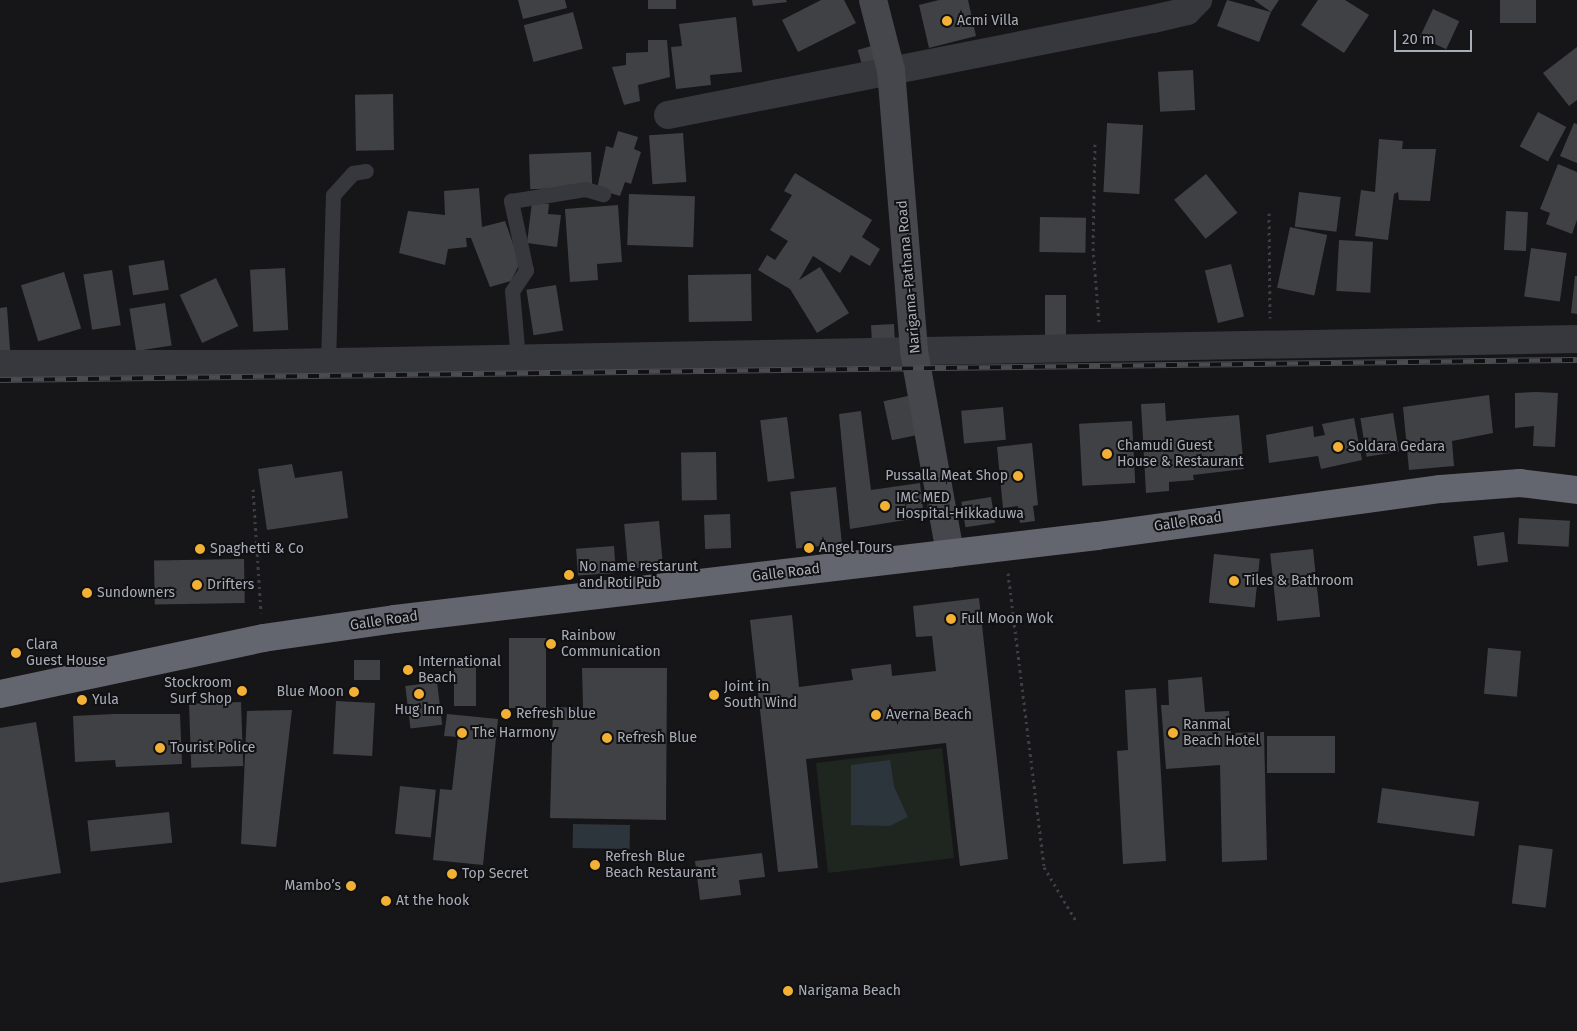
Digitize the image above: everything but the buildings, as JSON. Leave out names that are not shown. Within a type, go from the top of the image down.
[{"type":"highway","name":"Galle Road","points":[[0,694],[263,638],[950,554],[1441,489],[1520,483],[1577,490]]},
{"type":"street","name":"Narigama-Pathana Road","points":[[873,0],[891,70],[914,351],[950,554]]},
{"type":"street","points":[[668,115],[1153,19],[1187,11],[1198,0]]},
{"type":"street","points":[[0,364],[328,363],[1577,340]]},
{"type":"lane","points":[[328,363],[333,195],[353,173],[366,171]]},
{"type":"lane","points":[[518,359],[512,291],[526,270],[511,202],[585,189],[603,194]]},
{"type":"path","points":[[1095,144],[1093,248],[1101,348]]},
{"type":"path","points":[[1269,213],[1271,346]]},
{"type":"path","points":[[253,489],[263,638]]},
{"type":"path","points":[[1005,547],[1044,867],[1076,921]]},
{"type":"shaded area","points":[[942,748],[954,858],[828,873],[816,763]],"holes":[[[851,765],[894,786],[908,817],[890,826],[853,791]]]},
{"type":"shaded area","points":[[890,760],[894,786],[908,817],[890,826],[851,825],[851,765]]},
{"type":"shaded area","points":[[573,824],[630,825],[630,849],[573,848]]},
{"type":"railway","points":[[0,380],[1577,360]]},
{"type":"place","name":"Acmi Villa","points":[[947,21]]},
{"type":"place","name":"Soldara Gedara","points":[[1338,447]]},
{"type":"place","name":"Chamudi Guest House & Restaurant","points":[[1107,454]]},
{"type":"place","name":"Pussalla Meat Shop","points":[[1018,476]]},
{"type":"place","name":"IMC MED Hospital-Hikkaduwa","points":[[885,506]]},
{"type":"place","name":"Angel Tours","points":[[809,548]]},
{"type":"place","name":"Spaghetti & Co","points":[[200,549]]},
{"type":"place","name":"No name restarunt and Roti Pub","points":[[569,575]]},
{"type":"place","name":"Tiles & Bathroom","points":[[1234,581]]},
{"type":"place","name":"Drifters","points":[[197,585]]},
{"type":"place","name":"Sundowners","points":[[87,593]]},
{"type":"place","name":"Full Moon Wok","points":[[951,619]]},
{"type":"place","name":"Rainbow Communication","points":[[551,644]]},
{"type":"place","name":"Clara Guest House","points":[[16,653]]},
{"type":"place","name":"International Beach","points":[[408,670]]},
{"type":"place","name":"Stockroom Surf Shop","points":[[242,691]]},
{"type":"place","name":"Blue Moon","points":[[354,692]]},
{"type":"place","name":"Hug Inn","points":[[419,694]]},
{"type":"place","name":"Joint in South Wind","points":[[714,695]]},
{"type":"place","name":"Yula","points":[[82,700]]},
{"type":"place","name":"Refresh blue","points":[[506,714]]},
{"type":"place","name":"Averna Beach","points":[[876,715]]},
{"type":"place","name":"The Harmony","points":[[462,733]]},
{"type":"place","name":"Ranmal Beach Hotel","points":[[1173,733]]},
{"type":"place","name":"Refresh Blue","points":[[607,738]]},
{"type":"place","name":"Tourist Police","points":[[160,748]]},
{"type":"place","name":"Refresh Blue Beach Restaurant","points":[[595,865]]},
{"type":"place","name":"Top Secret","points":[[452,874]]},
{"type":"place","name":"Mambo’s","points":[[351,886]]},
{"type":"place","name":"At the hook","points":[[386,901]]},
{"type":"place","name":"Narigama Beach","points":[[788,991]]}]
